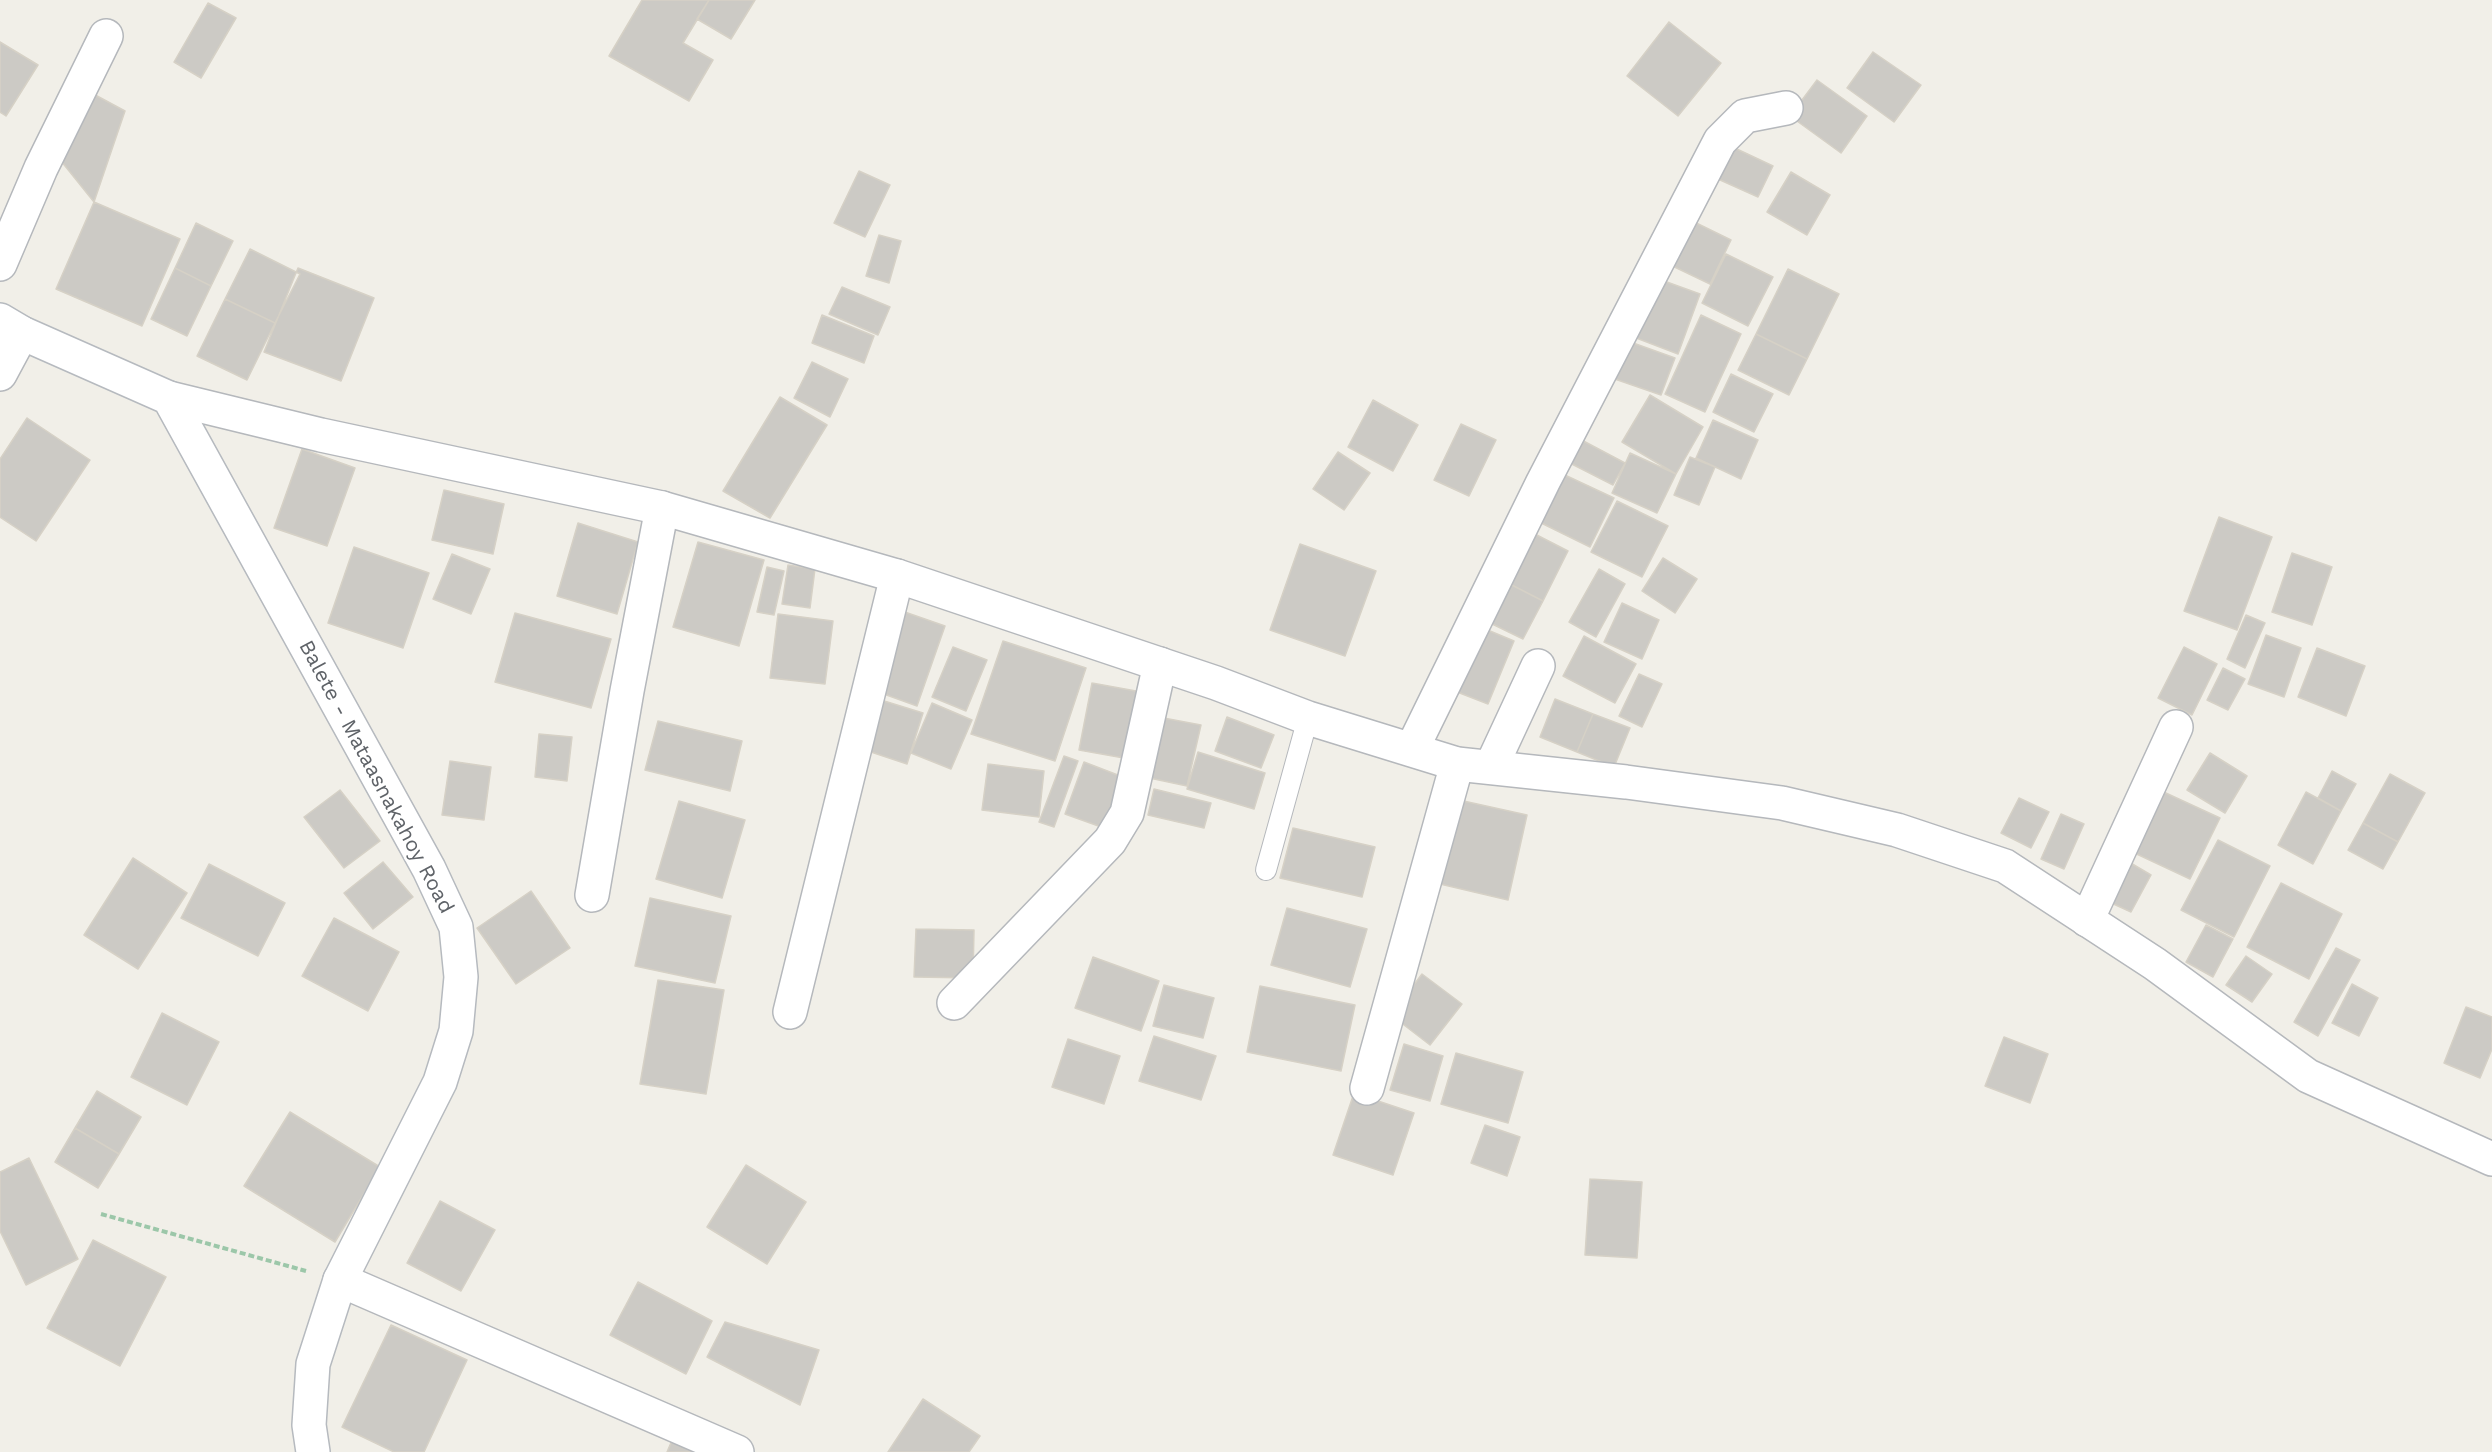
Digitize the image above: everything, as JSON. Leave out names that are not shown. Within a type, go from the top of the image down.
[{"type":"street","points":[[0,264],[41,168],[106,36]]},
{"type":"street","points":[[1412,748],[1543,482],[1720,141],[1745,116],[1786,108]]},
{"type":"street","points":[[0,374],[11,327],[169,398],[321,435],[662,508],[897,576],[1160,664],[1308,718],[1412,748],[1457,764],[1626,782],[1782,803],[1897,830],[2005,866],[2155,964],[2308,1076],[2492,1159]]},
{"type":"street","name":"Balete - Mataasnakahoy Road","points":[[169,398],[423,858],[456,927],[461,977],[456,1031],[440,1082],[340,1280],[314,1364],[309,1425],[314,1452]]},
{"type":"street","points":[[592,895],[627,691],[662,508]]},
{"type":"street","points":[[790,1012],[897,576]]},
{"type":"street","points":[[954,1003],[1110,842],[1127,813],[1160,664]]},
{"type":"street","points":[[1491,767],[1538,666]]},
{"type":"street","points":[[2087,920],[2176,727]]},
{"type":"street","points":[[1367,1088],[1457,764]]},
{"type":"street","points":[[340,1280],[737,1452]]},
{"type":"lane","points":[[1266,870],[1308,718]]},
{"type":"path","points":[[101,1214],[340,1280]]},
{"type":"building","points":[[642,0],[709,0],[683,43],[713,60],[689,101],[609,56]]},
{"type":"building","points":[[709,0],[755,0],[731,39],[697,19]]},
{"type":"building","points":[[208,3],[236,18],[201,78],[174,62]]},
{"type":"building","points":[[1669,22],[1721,63],[1678,116],[1627,76]]},
{"type":"building","points":[[0,42],[38,65],[6,116],[0,112]]},
{"type":"building","points":[[1873,52],[1921,85],[1894,122],[1847,88]]},
{"type":"building","points":[[1817,80],[1867,116],[1841,153],[1790,116]]},
{"type":"building","points":[[86,90],[125,111],[94,202],[53,151]]},
{"type":"building","points":[[1724,143],[1773,166],[1758,197],[1709,175]]},
{"type":"building","points":[[859,171],[890,185],[865,237],[834,223]]},
{"type":"building","points":[[1791,172],[1830,195],[1807,235],[1767,212]]},
{"type":"building","points":[[94,202],[180,239],[142,326],[56,289]]},
{"type":"building","points":[[1684,217],[1731,240],[1710,284],[1662,261]]},
{"type":"building","points":[[196,223],[233,241],[211,286],[175,268]]},
{"type":"building","points":[[879,235],[901,241],[889,283],[866,276]]},
{"type":"building","points":[[250,249],[300,274],[275,323],[225,299]]},
{"type":"building","points":[[1726,254],[1773,277],[1748,326],[1702,303]]},
{"type":"building","points":[[175,268],[211,286],[187,336],[151,319]]},
{"type":"building","points":[[298,268],[374,298],[341,381],[264,352]]},
{"type":"building","points":[[1788,269],[1839,294],[1807,359],[1756,334]]},
{"type":"building","points":[[1653,277],[1700,294],[1678,354],[1631,336]]},
{"type":"building","points":[[842,287],[890,307],[878,335],[829,314]]},
{"type":"building","points":[[225,299],[275,323],[247,380],[197,356]]},
{"type":"building","points":[[822,315],[874,336],[864,363],[812,343]]},
{"type":"building","points":[[1701,315],[1741,334],[1705,412],[1665,394]]},
{"type":"building","points":[[1756,334],[1807,359],[1789,395],[1738,370]]},
{"type":"building","points":[[1622,339],[1675,358],[1661,395],[1609,377]]},
{"type":"building","points":[[812,362],[848,379],[830,417],[794,398]]},
{"type":"building","points":[[1731,374],[1773,394],[1754,432],[1713,412]]},
{"type":"building","points":[[1650,395],[1703,427],[1676,474],[1622,442]]},
{"type":"building","points":[[780,397],[827,425],[770,518],[723,491]]},
{"type":"building","points":[[1373,400],[1418,425],[1393,471],[1348,447]]},
{"type":"building","points":[[27,418],[90,460],[36,541],[0,517],[0,459]]},
{"type":"building","points":[[1713,420],[1758,440],[1741,479],[1696,458]]},
{"type":"building","points":[[1461,424],[1496,440],[1469,496],[1434,480]]},
{"type":"building","points":[[1574,436],[1625,463],[1613,485],[1562,459]]},
{"type":"building","points":[[302,449],[355,468],[327,546],[274,528]]},
{"type":"building","points":[[1338,452],[1370,473],[1344,510],[1313,489]]},
{"type":"building","points":[[1630,453],[1676,474],[1657,513],[1612,493]]},
{"type":"building","points":[[1690,457],[1715,467],[1699,505],[1674,495]]},
{"type":"building","points":[[1552,469],[1614,498],[1590,547],[1529,517]]},
{"type":"building","points":[[444,490],[504,504],[493,554],[432,540]]},
{"type":"building","points":[[1617,501],[1668,526],[1642,577],[1591,552]]},
{"type":"building","points":[[2219,517],[2272,537],[2237,630],[2184,611]]},
{"type":"building","points":[[578,523],[638,542],[617,614],[557,596]]},
{"type":"building","points":[[1529,531],[1568,551],[1543,601],[1504,581]]},
{"type":"building","points":[[698,542],[764,560],[739,646],[673,627]]},
{"type":"building","points":[[1300,544],[1376,571],[1345,656],[1270,630]]},
{"type":"building","points":[[354,547],[429,573],[403,648],[328,623]]},
{"type":"building","points":[[2292,553],[2332,567],[2312,625],[2272,612]]},
{"type":"building","points":[[452,554],[490,569],[471,614],[433,599]]},
{"type":"building","points":[[1663,558],[1697,579],[1675,613],[1642,591]]},
{"type":"building","points":[[788,565],[815,569],[810,608],[782,604]]},
{"type":"building","points":[[767,567],[784,571],[774,615],[757,612]]},
{"type":"building","points":[[1599,569],[1625,584],[1596,637],[1569,622]]},
{"type":"building","points":[[1504,581],[1543,601],[1523,639],[1484,620]]},
{"type":"building","points":[[1622,603],[1659,620],[1642,659],[1604,642]]},
{"type":"building","points":[[899,610],[945,626],[917,706],[870,689]]},
{"type":"building","points":[[515,613],[611,639],[591,708],[495,682]]},
{"type":"building","points":[[778,614],[833,621],[825,684],[770,678]]},
{"type":"building","points":[[2246,615],[2265,623],[2245,668],[2227,659]]},
{"type":"building","points":[[1478,626],[1514,641],[1488,704],[1452,690]]},
{"type":"building","points":[[2266,635],[2301,648],[2284,697],[2248,684]]},
{"type":"building","points":[[1584,636],[1636,664],[1615,703],[1563,676]]},
{"type":"building","points":[[1003,641],[1086,668],[1055,761],[971,734]]},
{"type":"building","points":[[953,647],[987,660],[966,711],[932,697]]},
{"type":"building","points":[[2184,647],[2217,664],[2192,715],[2158,698]]},
{"type":"building","points":[[2317,648],[2365,666],[2346,716],[2298,697]]},
{"type":"building","points":[[2223,668],[2245,679],[2228,710],[2207,700]]},
{"type":"building","points":[[1639,674],[1662,684],[1642,727],[1619,716]]},
{"type":"building","points":[[1092,683],[1147,693],[1135,760],[1079,750]]},
{"type":"building","points":[[1555,699],[1593,714],[1577,752],[1540,737]]},
{"type":"building","points":[[881,700],[923,713],[907,764],[865,750]]},
{"type":"building","points":[[932,703],[972,720],[951,769],[911,753]]},
{"type":"building","points":[[1593,714],[1630,728],[1614,767],[1577,752]]},
{"type":"building","points":[[1153,716],[1201,725],[1187,786],[1140,776]]},
{"type":"building","points":[[1227,717],[1274,735],[1261,768],[1215,751]]},
{"type":"building","points":[[658,721],[742,741],[730,791],[645,770]]},
{"type":"building","points":[[539,734],[572,737],[567,781],[535,777]]},
{"type":"building","points":[[1198,752],[1265,773],[1254,809],[1187,789]]},
{"type":"building","points":[[2210,753],[2247,776],[2225,813],[2187,790]]},
{"type":"building","points":[[1064,756],[1078,761],[1054,827],[1039,822]]},
{"type":"building","points":[[450,761],[491,767],[484,820],[442,815]]},
{"type":"building","points":[[1084,762],[1123,777],[1104,828],[1065,814]]},
{"type":"building","points":[[988,764],[1044,771],[1039,817],[982,810]]},
{"type":"building","points":[[2332,771],[2356,784],[2341,811],[2318,798]]},
{"type":"building","points":[[2390,774],[2425,793],[2398,842],[2363,823]]},
{"type":"building","points":[[2155,788],[2220,818],[2190,879],[2126,849]]},
{"type":"building","points":[[1154,789],[1211,803],[1204,828],[1148,815]]},
{"type":"building","points":[[340,790],[380,841],[344,868],[304,817]]},
{"type":"building","points":[[2306,792],[2341,811],[2313,864],[2278,845]]},
{"type":"building","points":[[2019,798],[2049,812],[2031,848],[2001,833]]},
{"type":"building","points":[[1459,800],[1527,815],[1508,900],[1440,884]]},
{"type":"building","points":[[679,801],[745,820],[722,898],[656,879]]},
{"type":"building","points":[[2061,814],[2084,824],[2064,869],[2041,859]]},
{"type":"building","points":[[2363,823],[2398,842],[2383,869],[2348,850]]},
{"type":"building","points":[[1293,828],[1375,847],[1362,897],[1280,878]]},
{"type":"building","points":[[2218,840],[2270,866],[2234,937],[2181,910]]},
{"type":"building","points":[[133,858],[187,893],[138,969],[84,935]]},
{"type":"building","points":[[383,862],[413,897],[373,929],[344,893]]},
{"type":"building","points":[[2129,862],[2151,875],[2131,912],[2107,901]]},
{"type":"building","points":[[209,864],[285,903],[258,956],[181,918]]},
{"type":"building","points":[[2281,883],[2342,914],[2309,979],[2247,947]]},
{"type":"building","points":[[531,891],[570,948],[516,984],[477,928]]},
{"type":"building","points":[[650,898],[731,916],[715,983],[635,966]]},
{"type":"building","points":[[1287,908],[1367,929],[1350,987],[1271,965]]},
{"type":"building","points":[[334,918],[399,952],[368,1011],[302,976]]},
{"type":"building","points":[[2206,925],[2233,939],[2213,977],[2186,962]]},
{"type":"building","points":[[916,929],[974,930],[973,978],[914,977]]},
{"type":"building","points":[[2336,948],[2360,960],[2318,1036],[2294,1022]]},
{"type":"building","points":[[2246,956],[2272,974],[2252,1002],[2226,985]]},
{"type":"building","points":[[1093,957],[1159,981],[1141,1031],[1075,1008]]},
{"type":"building","points":[[1422,974],[1462,1004],[1430,1045],[1391,1015]]},
{"type":"building","points":[[658,980],[724,990],[706,1094],[640,1084]]},
{"type":"building","points":[[2352,984],[2378,998],[2359,1036],[2332,1023]]},
{"type":"building","points":[[1164,985],[1214,998],[1203,1038],[1153,1026]]},
{"type":"building","points":[[1260,986],[1355,1005],[1341,1071],[1247,1052]]},
{"type":"building","points":[[2466,1007],[2492,1017],[2492,1049],[2480,1078],[2444,1063]]},
{"type":"building","points":[[162,1013],[219,1042],[187,1105],[131,1077]]},
{"type":"building","points":[[1154,1036],[1216,1056],[1201,1100],[1139,1081]]},
{"type":"building","points":[[2004,1037],[2048,1054],[2030,1103],[1985,1086]]},
{"type":"building","points":[[1068,1039],[1120,1056],[1104,1104],[1052,1087]]},
{"type":"building","points":[[1404,1044],[1443,1056],[1430,1101],[1390,1090]]},
{"type":"building","points":[[1456,1053],[1523,1072],[1508,1123],[1441,1104]]},
{"type":"building","points":[[97,1091],[141,1117],[119,1154],[75,1128]]},
{"type":"building","points":[[1354,1093],[1414,1113],[1393,1175],[1333,1155]]},
{"type":"building","points":[[290,1112],[380,1167],[335,1242],[244,1186]]},
{"type":"building","points":[[1485,1125],[1520,1137],[1507,1176],[1471,1163]]},
{"type":"building","points":[[75,1128],[119,1154],[98,1188],[55,1162]]},
{"type":"building","points":[[29,1158],[78,1259],[26,1285],[0,1231],[0,1172]]},
{"type":"building","points":[[746,1165],[806,1202],[767,1264],[707,1227]]},
{"type":"building","points":[[1590,1179],[1642,1182],[1637,1258],[1585,1255]]},
{"type":"building","points":[[440,1201],[495,1230],[461,1291],[407,1263]]},
{"type":"building","points":[[93,1240],[166,1277],[120,1366],[47,1328]]},
{"type":"building","points":[[638,1282],[712,1321],[686,1374],[610,1335]]},
{"type":"building","points":[[725,1322],[819,1350],[800,1405],[707,1357]]},
{"type":"building","points":[[391,1325],[467,1360],[424,1452],[394,1452],[342,1427]]},
{"type":"building","points":[[923,1399],[980,1436],[969,1452],[888,1452]]},
{"type":"building","points":[[676,1431],[722,1452],[667,1452]]}]
